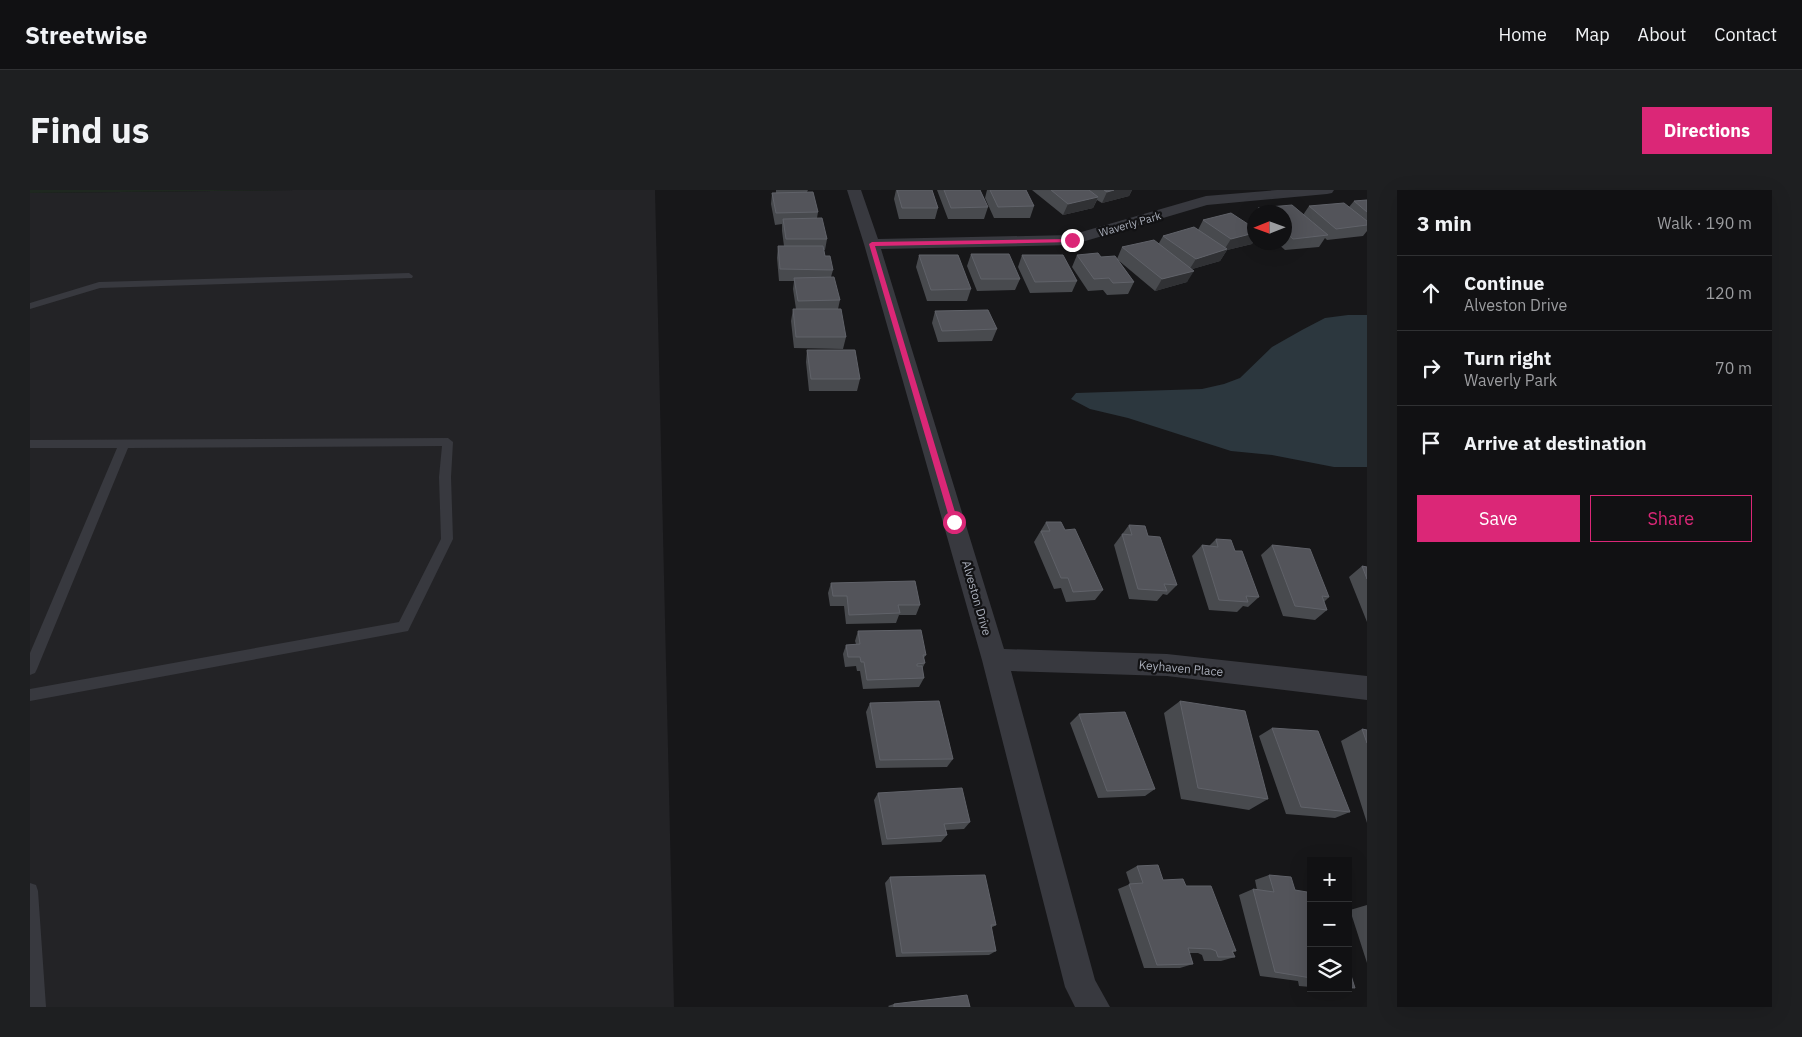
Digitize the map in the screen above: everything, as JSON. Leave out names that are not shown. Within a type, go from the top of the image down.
[{"type":"street","name":"Alveston Drive","points":[[854,190],[872,244],[995,660],[1081,987],[1094,1007]]},
{"type":"street","name":"Waverly Park","points":[[872,244],[1072,240],[1206,201],[1327,190]]},
{"type":"street","name":"Keyhaven Place","points":[[995,660],[1167,665],[1367,688]]},
{"type":"lane","points":[[30,306],[99,285],[409,276]]},
{"type":"lane","points":[[30,444],[448,442],[445,477],[447,539],[403,627],[30,695]]},
{"type":"lane","points":[[30,669],[124,444]]},
{"type":"lane","points":[[30,891],[37,1007]]},
{"type":"shaded area","points":[[30,190],[295,190],[30,193]]},
{"type":"shaded area","points":[[295,190],[655,190],[674,1007],[30,1007],[30,193]]},
{"type":"shaded area","points":[[1367,315],[1367,467],[1334,467],[1272,455],[1231,451],[1128,418],[1090,409],[1071,399],[1076,393],[1202,389],[1224,384],[1240,378],[1272,347],[1302,330],[1325,318]]},
{"type":"building","points":[[897,190],[932,190],[938,208],[902,208]]},
{"type":"building","points":[[944,190],[980,190],[988,207],[951,208]]},
{"type":"building","points":[[990,190],[1026,190],[1034,206],[998,207]]},
{"type":"building","points":[[1051,190],[1089,190],[1098,197],[1068,204]]},
{"type":"building","points":[[813,192],[818,212],[776,213],[772,193]]},
{"type":"building","points":[[1367,200],[1367,212],[1354,201]]},
{"type":"building","points":[[1344,203],[1367,221],[1367,225],[1336,229],[1309,206]]},
{"type":"building","points":[[1292,205],[1328,235],[1293,239]]},
{"type":"building","points":[[1231,213],[1247,223],[1247,235],[1231,239],[1203,220]]},
{"type":"building","points":[[822,218],[827,239],[786,239],[783,219]]},
{"type":"building","points":[[1194,227],[1227,249],[1196,259],[1163,236]]},
{"type":"building","points":[[1154,240],[1194,271],[1162,279],[1122,247]]},
{"type":"building","points":[[778,246],[823,246],[825,256],[830,256],[833,270],[780,269]]},
{"type":"building","points":[[1098,253],[1101,257],[1115,256],[1134,282],[1113,283],[1109,278],[1094,279],[1077,255]]},
{"type":"building","points":[[971,254],[1009,254],[1020,279],[981,279]]},
{"type":"building","points":[[919,255],[958,255],[971,289],[931,290]]},
{"type":"building","points":[[1022,255],[1063,255],[1077,281],[1035,282]]},
{"type":"building","points":[[834,277],[840,300],[798,301],[794,278]]},
{"type":"building","points":[[793,309],[841,309],[846,337],[796,337]]},
{"type":"building","points":[[988,310],[997,329],[942,331],[935,311]]},
{"type":"building","points":[[807,350],[855,350],[860,379],[811,379]]},
{"type":"building","points":[[1046,522],[1061,522],[1065,530],[1075,529],[1103,590],[1073,592],[1068,578],[1061,578],[1041,531],[1050,531]]},
{"type":"building","points":[[1129,525],[1145,526],[1148,536],[1160,537],[1177,585],[1164,584],[1167,591],[1138,589],[1122,534],[1132,535]]},
{"type":"building","points":[[1216,539],[1231,540],[1235,551],[1242,551],[1259,597],[1246,596],[1248,602],[1219,600],[1202,545],[1218,547]]},
{"type":"building","points":[[1272,545],[1310,549],[1329,597],[1322,596],[1327,610],[1295,606]]},
{"type":"building","points":[[1362,566],[1367,567],[1367,579]]},
{"type":"building","points":[[915,581],[920,605],[898,605],[900,613],[849,615],[847,596],[833,596],[831,583]]},
{"type":"building","points":[[921,630],[926,655],[923,655],[925,663],[917,664],[917,666],[922,666],[924,678],[867,680],[864,662],[861,662],[860,657],[848,657],[846,645],[860,644],[858,631]]},
{"type":"building","points":[[939,701],[953,759],[880,760],[870,703]]},
{"type":"building","points":[[1180,701],[1245,711],[1268,799],[1198,788]]},
{"type":"building","points":[[1125,712],[1155,789],[1107,791],[1079,714]]},
{"type":"building","points":[[1272,728],[1318,731],[1350,812],[1301,807]]},
{"type":"building","points":[[1362,729],[1367,730],[1367,743]]},
{"type":"building","points":[[962,788],[970,822],[944,824],[947,835],[887,839],[878,793]]},
{"type":"building","points":[[1158,865],[1163,880],[1183,879],[1186,886],[1211,886],[1236,951],[1232,951],[1235,957],[1218,957],[1216,951],[1211,949],[1188,948],[1193,964],[1157,965],[1129,884],[1143,883],[1137,866]]},
{"type":"building","points":[[985,875],[996,925],[991,925],[996,951],[902,953],[890,877]]},
{"type":"building","points":[[1269,875],[1291,877],[1295,890],[1307,892],[1307,977],[1275,972],[1253,889],[1274,892]]},
{"type":"building","points":[[967,995],[970,1007],[894,1007],[894,1004]]},
{"type":"route","points":[[954,522],[872,244],[1072,240]]}]
